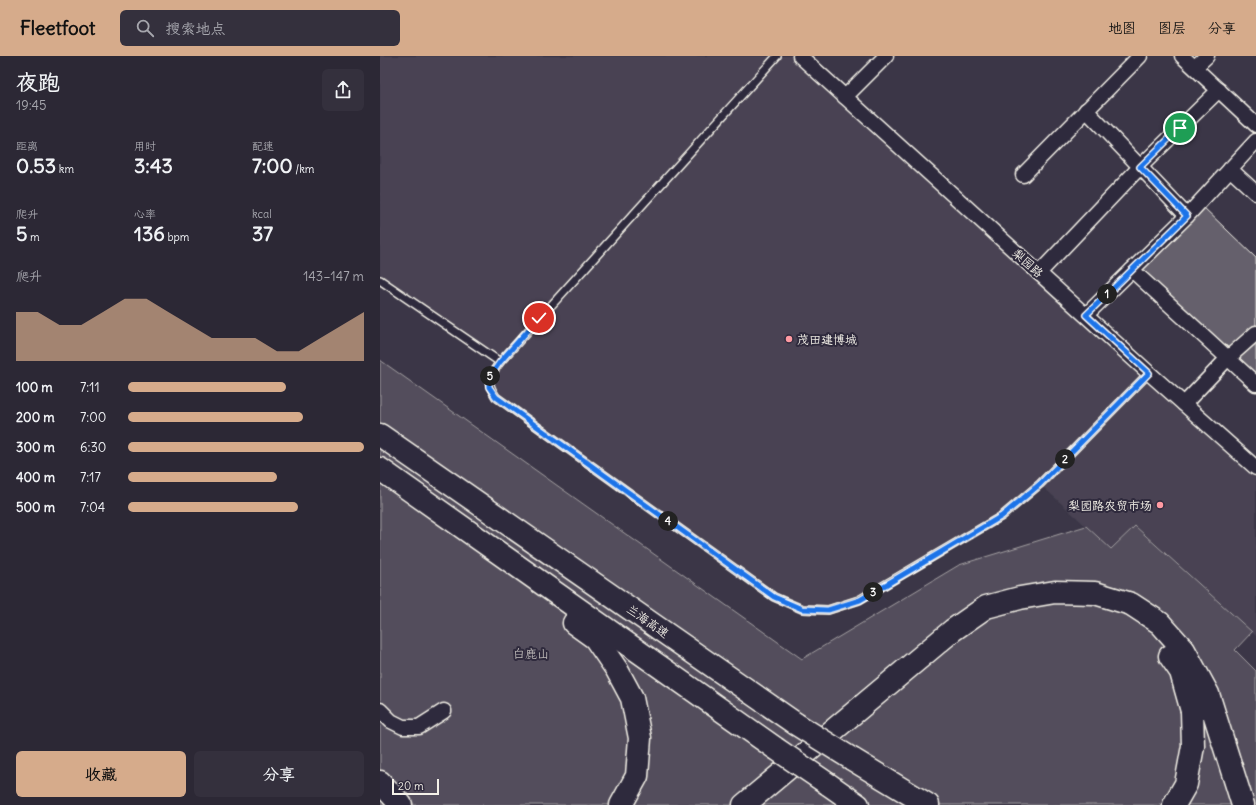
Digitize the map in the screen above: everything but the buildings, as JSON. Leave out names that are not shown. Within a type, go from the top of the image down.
[{"type":"highway","name":"兰海高速","points":[[380,435],[796,724],[852,759],[916,805]]},
{"type":"highway","points":[[380,469],[858,805]]},
{"type":"highway","points":[[380,477],[595,638],[617,670],[632,698],[640,738],[636,776],[621,805]]},
{"type":"highway","points":[[744,805],[952,630],[986,607],[1020,598],[1055,592],[1095,593],[1131,604],[1160,623],[1184,650],[1208,694],[1243,805]]},
{"type":"highway","points":[[761,805],[978,626],[1015,609],[1056,603],[1097,607],[1132,619],[1159,639],[1181,672],[1192,711],[1193,746],[1186,784],[1174,805]]},
{"type":"highway","points":[[852,759],[928,805]]},
{"type":"highway","points":[[380,782],[401,805]]},
{"type":"highway","points":[[380,794],[388,805]]},
{"type":"street","name":"梨园路","points":[[800,56],[1149,373],[1256,468]]},
{"type":"street","points":[[845,97],[886,56]]},
{"type":"street","points":[[1023,175],[1140,56]]},
{"type":"street","points":[[1182,56],[1256,125]]},
{"type":"street","points":[[1195,67],[1207,56]]},
{"type":"street","points":[[1039,273],[1140,167],[1219,90]]},
{"type":"street","points":[[1086,110],[1187,216]]},
{"type":"street","points":[[1086,315],[1187,216],[1256,141]]},
{"type":"street","points":[[1230,169],[1256,193]]},
{"type":"street","points":[[1132,270],[1256,384]]},
{"type":"street","points":[[1184,404],[1228,358],[1256,333]]},
{"type":"street","points":[[380,710],[391,721],[403,727],[419,727],[444,711]]},
{"type":"lane","points":[[777,56],[500,362],[489,378],[489,387],[496,397],[774,597],[802,609],[828,610],[860,600],[1002,516],[1040,484],[1149,373]]},
{"type":"lane","points":[[380,280],[500,362]]},
{"type":"shaded area","name":"茂田建博城","points":[[380,56],[800,56],[1256,468],[1256,636],[1136,526],[1111,549],[1040,484],[1002,516],[859,600],[828,610],[802,609],[774,597],[496,397],[489,387],[499,362],[380,280]]},
{"type":"green space","name":"白鹿山","points":[[380,360],[802,659],[959,565],[1086,526],[1111,549],[1135,526],[1252,632],[1235,650],[1256,671],[1256,805],[380,805]]},
{"type":"place","name":"茂田建博城","points":[[789,339]]},
{"type":"place","name":"梨园路农贸市场","points":[[1160,505]]},
{"type":"route","points":[[539,318],[500,362],[489,378],[489,387],[496,397],[774,597],[802,609],[828,610],[860,600],[1002,516],[1040,484],[1149,373],[1086,315],[1187,216],[1140,167],[1180,128]]}]
